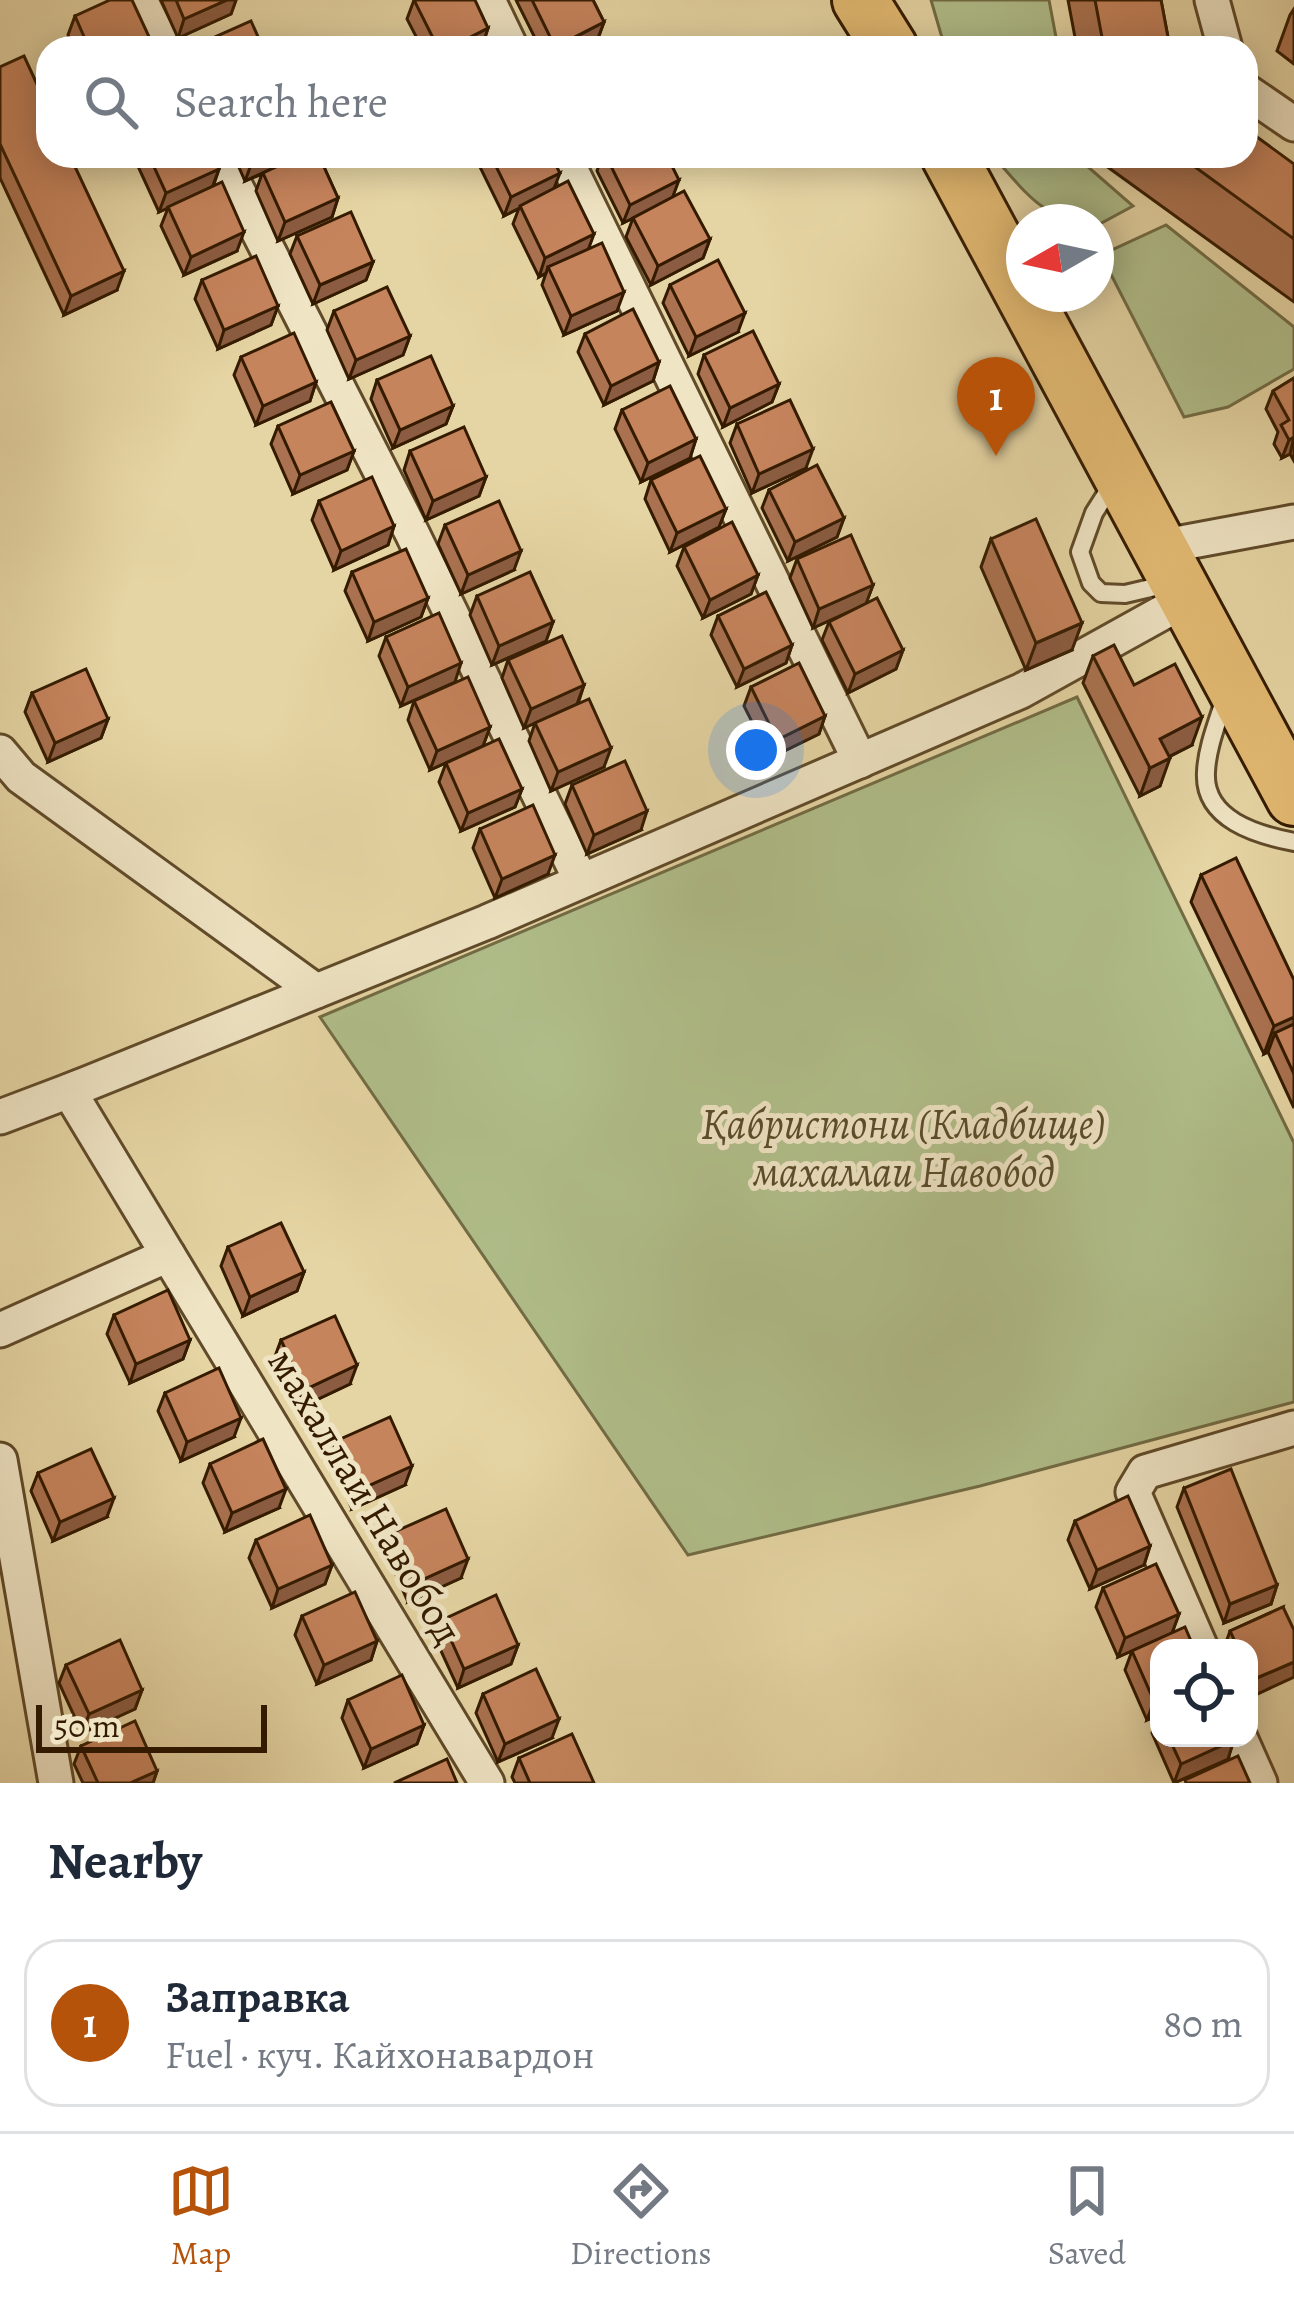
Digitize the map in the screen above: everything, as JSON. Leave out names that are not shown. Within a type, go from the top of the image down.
[{"type":"main road","points":[[860,0],[882,36]]},
{"type":"main road","points":[[955,168],[1294,798]]},
{"type":"street","points":[[140,0],[158,36]]},
{"type":"street","points":[[488,0],[505,36]]},
{"type":"street","points":[[1212,0],[1222,36]]},
{"type":"street","points":[[1258,99],[1294,124]]},
{"type":"street","points":[[226,168],[412,533],[581,881]]},
{"type":"street","points":[[570,168],[860,761]]},
{"type":"street","points":[[0,1117],[581,881],[1021,691],[1175,576],[1294,522]]},
{"type":"street","points":[[0,752],[21,778],[316,991]]},
{"type":"street","name":"махаллаи Навобод","points":[[76,1088],[168,1255],[487,1783]]},
{"type":"street","points":[[0,1330],[168,1255]]},
{"type":"street","points":[[1197,1639],[1133,1492],[1145,1472],[1294,1428]]},
{"type":"street","points":[[0,1460],[56,1783]]},
{"type":"street","points":[[1244,1747],[1260,1783]]},
{"type":"lane","points":[[1119,472],[1094,513],[1080,552],[1091,584],[1101,593],[1125,594],[1175,576]]},
{"type":"lane","points":[[1231,680],[1205,772],[1213,801],[1234,822],[1259,835],[1294,842]]},
{"type":"green space","points":[[931,0],[1049,0],[1056,36],[942,36]]},
{"type":"green space","points":[[1004,168],[1089,168],[1133,206],[1114,216],[1114,204],[1037,202]]},
{"type":"green space","points":[[1166,225],[1294,327],[1294,369],[1228,407],[1184,417],[1114,280],[1114,249]]},
{"type":"green space","name":"Қабристони (Кладбище) махаллаи Навобод","points":[[1077,697],[1294,1143],[1294,1402],[980,1486],[688,1555],[320,1017]]},
{"type":"building","points":[[110,0],[132,0],[149,36],[84,36],[75,16]]},
{"type":"building","points":[[176,0],[227,0],[184,19]]},
{"type":"building","points":[[414,0],[475,0],[488,28],[472,36],[432,36]]},
{"type":"building","points":[[532,0],[593,0],[604,22],[577,36],[550,36]]},
{"type":"building","points":[[1095,0],[1161,0],[1168,36],[1102,36]]},
{"type":"building","points":[[251,21],[258,36],[217,36]]},
{"type":"building","points":[[24,56],[36,82],[36,168],[76,168],[124,271],[71,296],[0,144],[0,67]]},
{"type":"building","points":[[1258,138],[1294,164],[1294,239],[1196,168],[1258,168]]},
{"type":"building","points":[[155,168],[219,168],[219,169],[166,193]]},
{"type":"building","points":[[274,168],[324,168],[338,198],[285,222],[263,173]]},
{"type":"building","points":[[497,168],[557,168],[560,173],[511,197]]},
{"type":"building","points":[[612,168],[673,168],[679,180],[630,205]]},
{"type":"building","points":[[568,181],[594,234],[545,258],[520,206]]},
{"type":"building","points":[[222,182],[244,232],[191,257],[168,207]]},
{"type":"building","points":[[684,191],[710,239],[658,266],[633,218]]},
{"type":"building","points":[[351,212],[373,262],[320,285],[297,236]]},
{"type":"building","points":[[602,243],[624,292],[571,316],[548,267]]},
{"type":"building","points":[[256,256],[278,306],[224,330],[202,280]]},
{"type":"building","points":[[718,260],[745,313],[696,337],[670,285]]},
{"type":"building","points":[[387,287],[410,336],[356,360],[334,311]]},
{"type":"building","points":[[633,309],[659,362],[611,386],[585,334]]},
{"type":"building","points":[[753,331],[779,384],[730,408],[704,355]]},
{"type":"building","points":[[294,333],[316,382],[263,406],[241,357]]},
{"type":"building","points":[[431,356],[453,406],[400,430],[377,380]]},
{"type":"building","points":[[1294,378],[1294,437],[1289,440],[1281,425],[1289,420],[1273,391]]},
{"type":"building","points":[[670,386],[696,439],[648,463],[622,410]]},
{"type":"building","points":[[790,400],[813,449],[759,474],[737,424]]},
{"type":"building","points":[[331,402],[354,451],[300,475],[278,426]]},
{"type":"building","points":[[464,427],[486,477],[433,501],[410,451]]},
{"type":"building","points":[[700,456],[726,509],[677,533],[651,480]]},
{"type":"building","points":[[817,465],[844,518],[795,542],[769,490]]},
{"type":"building","points":[[372,477],[394,526],[341,551],[319,501]]},
{"type":"building","points":[[499,501],[521,551],[468,575],[445,525]]},
{"type":"building","points":[[1036,519],[1082,623],[1036,643],[991,539]]},
{"type":"building","points":[[732,522],[758,575],[710,600],[684,547]]},
{"type":"building","points":[[851,535],[873,585],[819,609],[797,559]]},
{"type":"building","points":[[406,549],[428,598],[374,622],[352,572]]},
{"type":"building","points":[[530,572],[553,622],[499,646],[477,596]]},
{"type":"building","points":[[766,592],[792,645],[744,669],[718,616]]},
{"type":"building","points":[[877,598],[903,650],[855,674],[829,622]]},
{"type":"building","points":[[439,613],[461,663],[408,687],[386,637]]},
{"type":"building","points":[[562,636],[584,685],[531,709],[508,660]]},
{"type":"building","points":[[1114,645],[1134,685],[1175,664],[1202,717],[1160,739],[1170,758],[1150,768],[1093,656]]},
{"type":"building","points":[[799,663],[825,716],[777,740],[751,687]]},
{"type":"building","points":[[86,669],[108,719],[55,743],[32,693]]},
{"type":"building","points":[[468,677],[490,727],[437,751],[414,701]]},
{"type":"building","points":[[589,699],[611,748],[558,772],[535,723]]},
{"type":"building","points":[[499,739],[522,789],[468,813],[446,763]]},
{"type":"building","points":[[625,761],[647,811],[594,835],[572,785]]},
{"type":"building","points":[[533,805],[555,855],[502,879],[480,829]]},
{"type":"building","points":[[1236,858],[1294,980],[1294,1017],[1274,1026],[1201,875]]},
{"type":"building","points":[[1294,1024],[1294,1074],[1275,1033]]},
{"type":"building","points":[[281,1223],[304,1272],[250,1297],[228,1247]]},
{"type":"building","points":[[168,1290],[190,1340],[136,1364],[114,1315]]},
{"type":"building","points":[[335,1316],[357,1365],[304,1390],[281,1340]]},
{"type":"building","points":[[219,1368],[241,1418],[187,1442],[165,1393]]},
{"type":"building","points":[[390,1417],[412,1466],[359,1490],[336,1441]]},
{"type":"building","points":[[263,1439],[286,1489],[232,1513],[210,1464]]},
{"type":"building","points":[[91,1449],[114,1498],[60,1522],[38,1473]]},
{"type":"building","points":[[1231,1469],[1277,1585],[1230,1604],[1184,1488]]},
{"type":"building","points":[[1128,1496],[1150,1546],[1097,1570],[1075,1521]]},
{"type":"building","points":[[446,1509],[468,1559],[415,1583],[392,1533]]},
{"type":"building","points":[[310,1515],[332,1565],[278,1589],[256,1540]]},
{"type":"building","points":[[1156,1564],[1179,1614],[1125,1638],[1103,1588]]},
{"type":"building","points":[[355,1592],[377,1641],[324,1665],[302,1616]]},
{"type":"building","points":[[496,1595],[518,1645],[464,1669],[442,1620]]},
{"type":"building","points":[[1283,1607],[1294,1630],[1294,1662],[1258,1677],[1258,1639],[1234,1639],[1230,1631]]},
{"type":"building","points":[[1185,1627],[1190,1639],[1158,1639]]},
{"type":"building","points":[[120,1640],[142,1690],[89,1714],[66,1665]]},
{"type":"building","points":[[1150,1643],[1150,1692],[1132,1651]]},
{"type":"building","points":[[536,1669],[559,1719],[505,1744],[483,1694]]},
{"type":"building","points":[[402,1675],[424,1725],[371,1749],[348,1700]]},
{"type":"building","points":[[135,1721],[157,1771],[130,1783],[98,1783],[81,1746]]},
{"type":"building","points":[[572,1734],[594,1783],[530,1783],[519,1758]]},
{"type":"building","points":[[1173,1747],[1219,1747],[1181,1764]]},
{"type":"building","points":[[1238,1756],[1250,1783],[1186,1783],[1185,1780]]},
{"type":"building","points":[[447,1759],[457,1783],[394,1783]]},
{"type":"place","name":"Заправка","points":[[996,456]]}]
